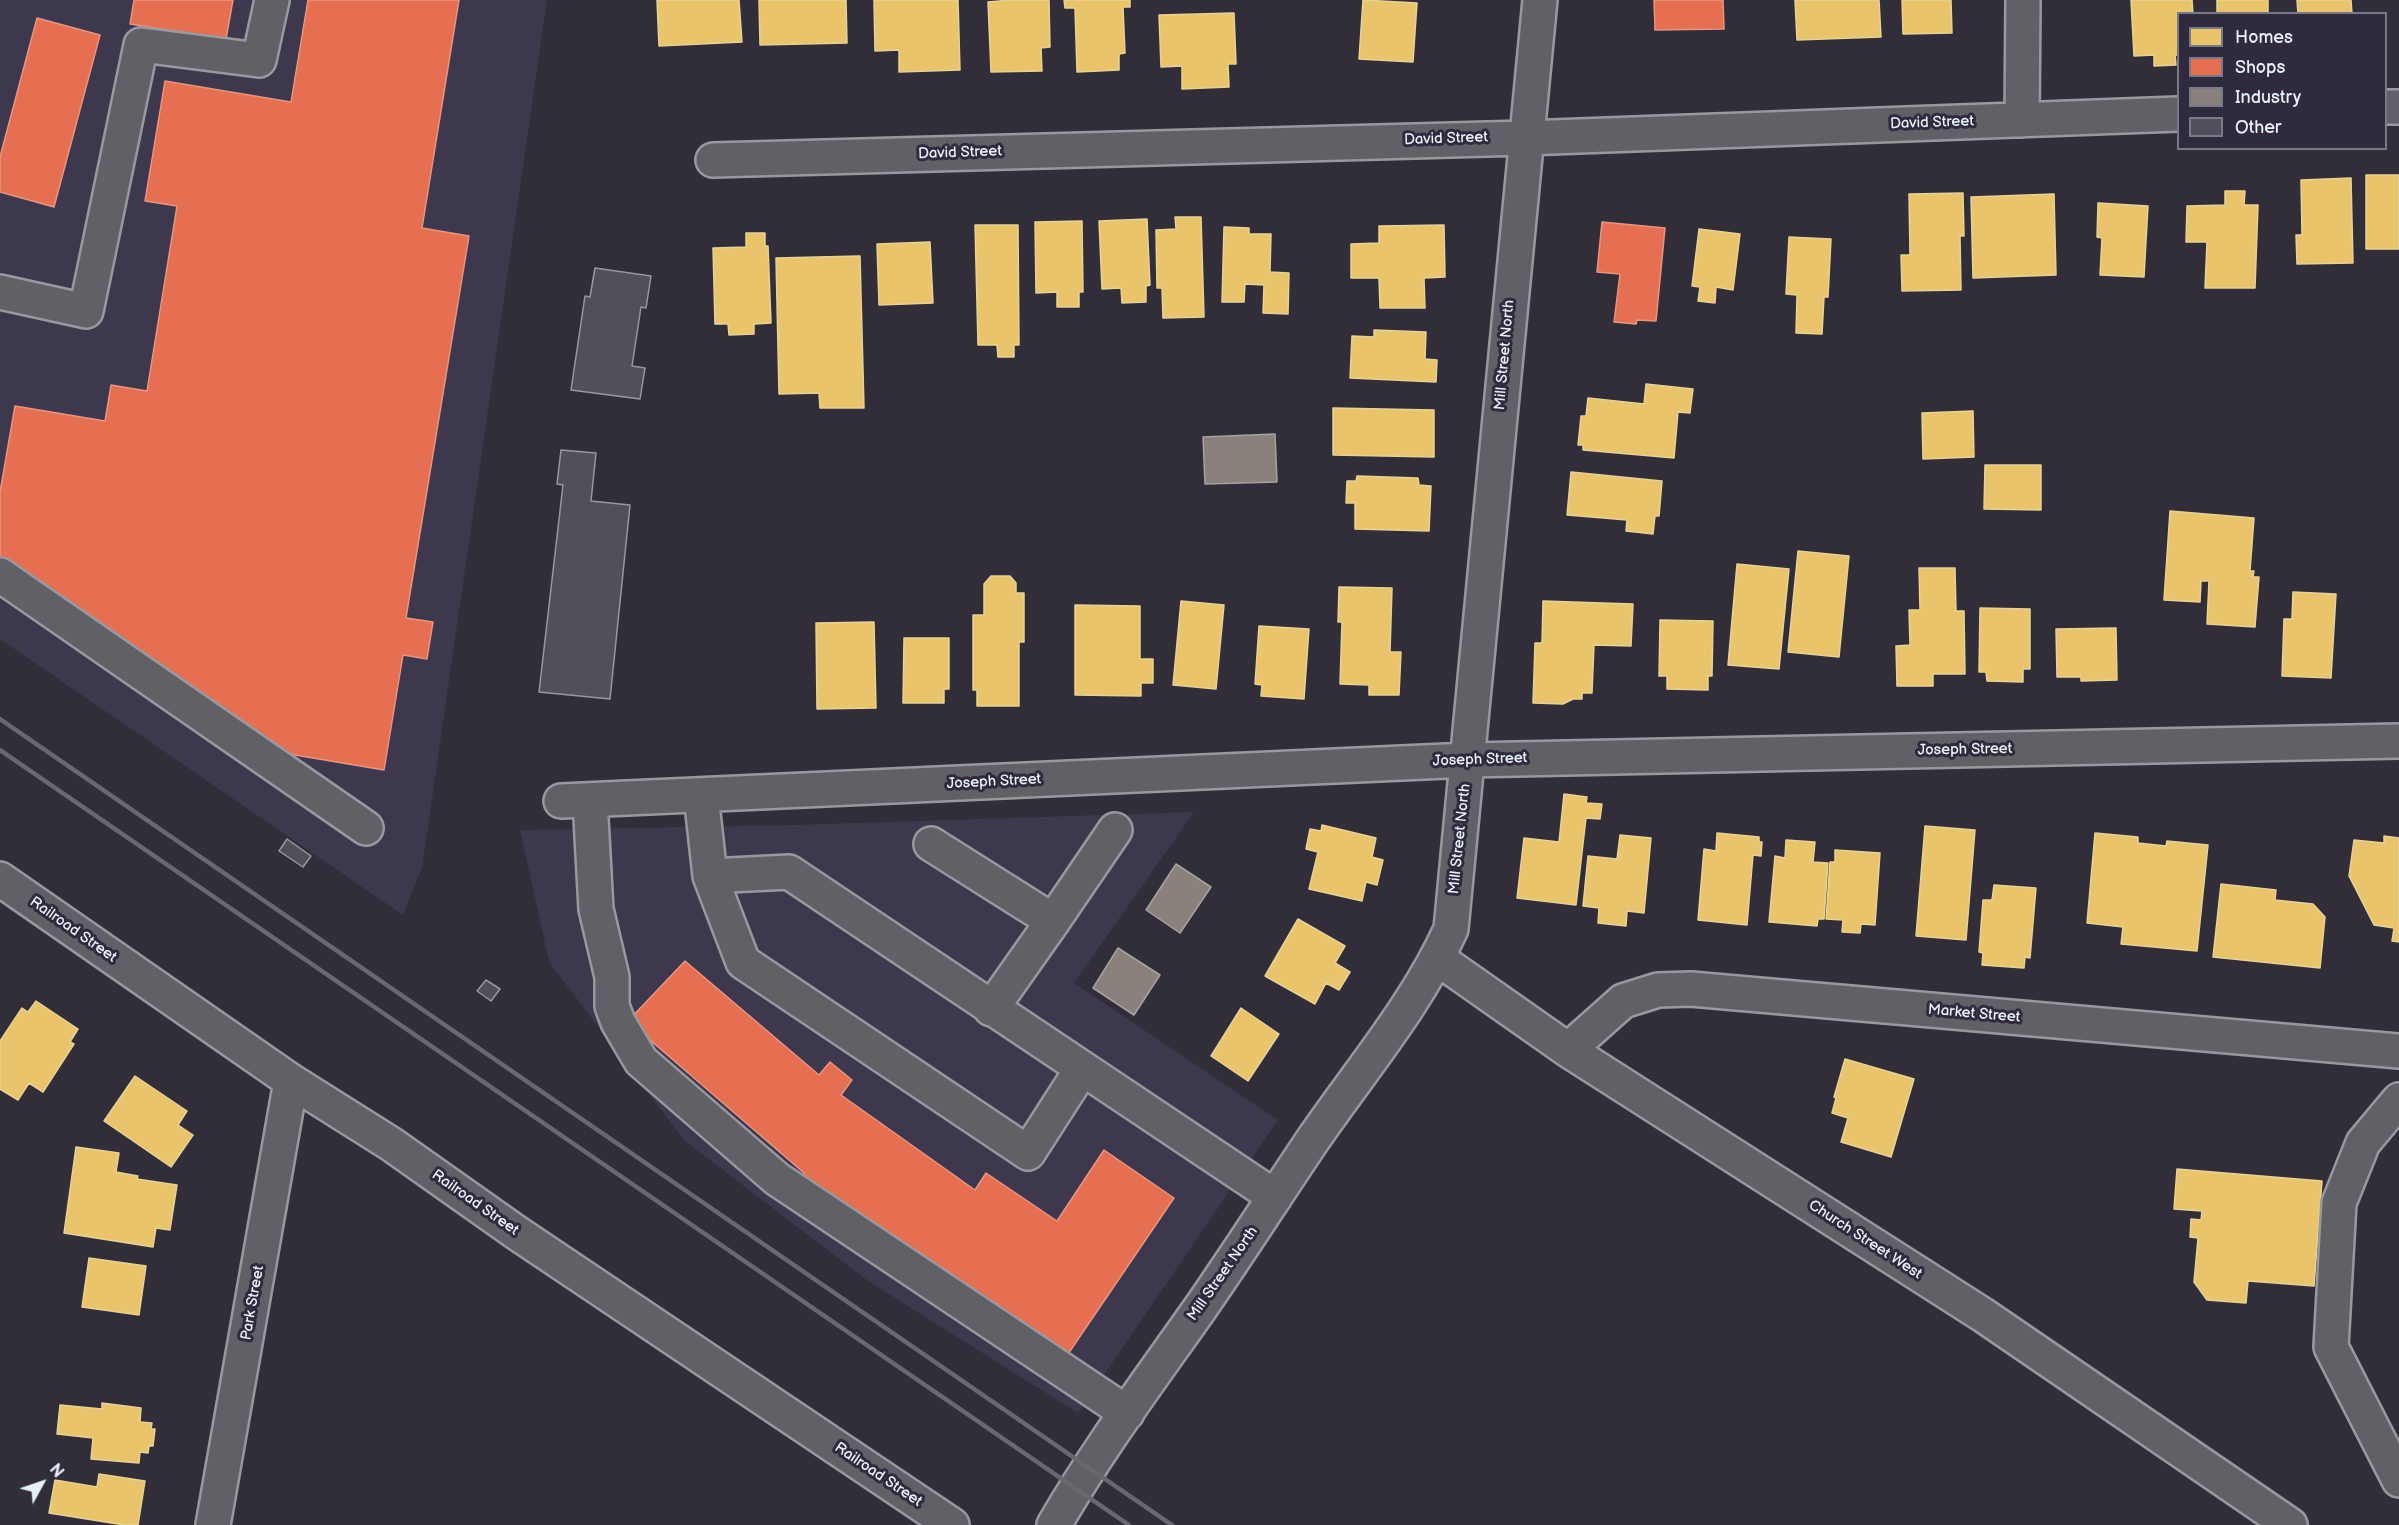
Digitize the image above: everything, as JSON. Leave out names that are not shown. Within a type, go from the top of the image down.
[{"type":"street","points":[[0,292],[86,311],[141,45],[260,60],[272,0]]},
{"type":"street","name":"Mill Street North","points":[[1054,1525],[1127,1413],[1418,991],[1451,929],[1540,0]]},
{"type":"street","points":[[2022,120],[2023,0]]},
{"type":"street","name":"David Street","points":[[713,160],[1525,138],[2177,114]]},
{"type":"street","points":[[0,575],[366,828]]},
{"type":"street","name":"Joseph Street","points":[[1127,1413],[777,1179],[641,1061],[618,1022],[612,1006],[612,977],[575,801],[1468,760],[2399,741]]},
{"type":"street","points":[[701,795],[710,876],[743,962],[1028,1153],[1082,1069]]},
{"type":"street","points":[[991,1009],[1115,830]]},
{"type":"street","points":[[931,844],[1053,921]]},
{"type":"street","points":[[710,876],[789,872],[1275,1197]]},
{"type":"street","name":"Railroad Street","points":[[0,879],[291,1081],[391,1144],[517,1233],[952,1525]]},
{"type":"street","name":"Church Street West","points":[[1437,958],[1568,1050],[1983,1315],[2290,1525]]},
{"type":"street","name":"Market Street","points":[[1568,1050],[1623,1001],[1659,990],[1691,989],[2399,1051]]},
{"type":"street","name":"Park Street","points":[[213,1525],[291,1081]]},
{"type":"street","points":[[2399,1100],[2363,1143],[2339,1203],[2331,1347],[2399,1480]]},
{"type":"shaded area","points":[[0,0],[547,0],[422,868],[403,915],[0,639]]},
{"type":"shaded area","points":[[1194,812],[1074,983],[1278,1120],[1078,1413],[868,1281],[685,1141],[549,962],[520,830],[794,825]]},
{"type":"building: Homes","points":[[657,0],[739,0],[742,42],[659,46]]},
{"type":"building: Homes","points":[[759,0],[846,0],[847,43],[760,45]]},
{"type":"building: Homes","points":[[874,0],[958,0],[960,70],[899,72],[899,50],[875,51]]},
{"type":"building: Homes","points":[[1049,0],[1050,47],[1041,48],[1042,71],[991,72],[988,2]]},
{"type":"building: Homes","points":[[1064,0],[1130,0],[1130,7],[1123,7],[1125,53],[1119,54],[1119,70],[1077,72],[1075,8],[1065,8]]},
{"type":"building: Homes","points":[[1363,0],[1417,3],[1413,62],[1359,59]]},
{"type":"building: Homes","points":[[1795,0],[1879,0],[1881,37],[1797,40]]},
{"type":"building: Homes","points":[[1902,0],[1951,0],[1952,33],[1903,34]]},
{"type":"building: Homes","points":[[2131,0],[2192,0],[2193,12],[2177,12],[2176,65],[2154,66],[2154,55],[2134,56]]},
{"type":"building: Homes","points":[[2217,0],[2268,0],[2268,12],[2217,12]]},
{"type":"building: Homes","points":[[2297,0],[2351,0],[2352,12],[2298,12]]},
{"type":"building: Homes","points":[[1234,13],[1236,64],[1228,64],[1229,87],[1182,89],[1182,66],[1161,67],[1159,15]]},
{"type":"building: Homes","points":[[2366,175],[2399,175],[2399,249],[2366,249]]},
{"type":"building: Homes","points":[[2351,178],[2353,263],[2297,264],[2296,235],[2302,235],[2301,180]]},
{"type":"building: Homes","points":[[2225,191],[2245,191],[2244,205],[2258,205],[2255,288],[2205,288],[2207,242],[2186,242],[2187,206],[2225,205]]},
{"type":"building: Homes","points":[[1963,193],[1964,236],[1960,236],[1961,290],[1902,291],[1901,255],[1910,255],[1909,194]]},
{"type":"building: Homes","points":[[2054,194],[2056,275],[1973,278],[1971,197]]},
{"type":"building: Homes","points":[[2098,203],[2148,206],[2144,277],[2100,275],[2102,238],[2097,237]]},
{"type":"building: Homes","points":[[1175,217],[1201,217],[1204,317],[1163,318],[1162,288],[1157,288],[1156,230],[1176,229]]},
{"type":"building: Homes","points":[[1147,219],[1150,285],[1146,286],[1146,302],[1122,303],[1121,288],[1102,289],[1099,221]]},
{"type":"building: Homes","points":[[1082,221],[1083,292],[1079,292],[1079,307],[1057,307],[1057,292],[1036,293],[1035,222]]},
{"type":"building: Homes","points":[[975,225],[1018,225],[1019,345],[1014,345],[1014,357],[998,357],[997,345],[978,345]]},
{"type":"building: Homes","points":[[1444,225],[1445,277],[1424,278],[1425,308],[1380,308],[1379,278],[1351,278],[1351,244],[1379,243],[1379,226]]},
{"type":"building: Homes","points":[[1224,227],[1249,228],[1249,234],[1271,234],[1270,272],[1289,273],[1288,314],[1263,313],[1264,285],[1245,284],[1244,302],[1222,302]]},
{"type":"building: Homes","points":[[1699,229],[1740,234],[1733,290],[1716,287],[1715,303],[1698,301],[1700,287],[1692,286]]},
{"type":"building: Homes","points":[[746,233],[765,233],[765,246],[768,246],[771,323],[754,324],[754,334],[729,335],[728,324],[715,324],[713,248],[746,247]]},
{"type":"building: Homes","points":[[1789,237],[1831,239],[1828,297],[1824,297],[1822,334],[1796,333],[1797,295],[1786,294]]},
{"type":"building: Homes","points":[[930,242],[933,303],[879,305],[877,244]]},
{"type":"building: Homes","points":[[860,256],[864,408],[820,408],[819,393],[779,394],[776,258]]},
{"type":"building: Homes","points":[[1374,330],[1426,332],[1425,359],[1437,360],[1436,382],[1350,378],[1352,336],[1374,337]]},
{"type":"building: Homes","points":[[1646,384],[1693,389],[1690,413],[1678,412],[1674,458],[1583,450],[1583,445],[1578,445],[1581,416],[1586,416],[1588,398],[1644,404]]},
{"type":"building: Homes","points":[[1333,408],[1434,410],[1434,457],[1333,455]]},
{"type":"building: Homes","points":[[1973,411],[1974,457],[1923,459],[1922,413]]},
{"type":"building: Homes","points":[[1985,465],[2041,465],[2041,510],[1984,509]]},
{"type":"building: Homes","points":[[1571,472],[1662,481],[1659,516],[1655,516],[1653,534],[1626,531],[1627,520],[1567,515]]},
{"type":"building: Homes","points":[[1357,476],[1418,478],[1419,485],[1431,486],[1429,531],[1355,529],[1355,503],[1346,503],[1347,481],[1356,481]]},
{"type":"building: Homes","points":[[2170,511],[2254,518],[2250,571],[2254,571],[2253,577],[2259,577],[2255,627],[2207,624],[2209,581],[2201,581],[2200,602],[2164,600]]},
{"type":"building: Homes","points":[[1798,551],[1849,556],[1839,657],[1788,652]]},
{"type":"building: Homes","points":[[1737,564],[1789,569],[1779,669],[1728,665]]},
{"type":"building: Homes","points":[[1919,568],[1955,568],[1956,611],[1964,611],[1965,674],[1933,674],[1933,686],[1897,686],[1896,646],[1910,645],[1909,610],[1920,610]]},
{"type":"building: Homes","points":[[991,576],[1010,576],[1016,583],[1016,593],[1024,593],[1024,642],[1019,642],[1019,706],[977,706],[977,690],[973,690],[973,615],[984,615],[984,584]]},
{"type":"building: Homes","points":[[1339,587],[1392,588],[1390,652],[1401,652],[1399,695],[1369,695],[1369,685],[1340,684],[1342,622],[1338,622]]},
{"type":"building: Homes","points":[[2293,592],[2336,594],[2331,678],[2282,676],[2284,619],[2292,619]]},
{"type":"building: Homes","points":[[1181,601],[1224,605],[1216,689],[1173,685]]},
{"type":"building: Homes","points":[[1543,601],[1633,604],[1631,646],[1594,645],[1592,693],[1582,693],[1582,699],[1573,699],[1563,704],[1533,703],[1535,643],[1542,643]]},
{"type":"building: Homes","points":[[1075,605],[1140,606],[1140,659],[1153,659],[1153,683],[1141,683],[1141,696],[1075,695]]},
{"type":"building: Homes","points":[[1980,608],[2030,609],[2030,669],[2023,669],[2023,682],[1987,681],[1986,672],[1979,672]]},
{"type":"building: Homes","points":[[1660,620],[1713,621],[1712,676],[1708,676],[1708,690],[1667,689],[1667,676],[1659,676]]},
{"type":"building: Homes","points":[[874,622],[876,708],[817,709],[816,623]]},
{"type":"building: Homes","points":[[1259,626],[1309,629],[1304,699],[1261,696],[1262,685],[1255,684]]},
{"type":"building: Homes","points":[[2116,628],[2117,680],[2081,681],[2081,677],[2057,677],[2056,629]]},
{"type":"building: Homes","points":[[904,638],[949,638],[949,689],[944,689],[944,703],[903,703]]},
{"type":"building: Homes","points":[[1564,794],[1587,797],[1586,803],[1602,804],[1600,819],[1586,818],[1576,905],[1517,898],[1524,838],[1559,842]]},
{"type":"building: Homes","points":[[1322,825],[1376,838],[1372,857],[1383,860],[1377,885],[1366,882],[1362,901],[1309,889],[1318,852],[1306,849],[1310,829],[1321,831]]},
{"type":"building: Homes","points":[[1925,826],[1975,830],[1966,940],[1916,936]]},
{"type":"building: Homes","points":[[1717,833],[1759,837],[1759,842],[1762,842],[1761,856],[1753,855],[1747,925],[1698,920],[1704,849],[1716,851]]},
{"type":"building: Homes","points":[[2095,833],[2138,837],[2138,843],[2166,846],[2167,841],[2208,845],[2197,951],[2121,944],[2123,927],[2087,923]]},
{"type":"building: Homes","points":[[1620,835],[1651,838],[1644,913],[1627,911],[1626,926],[1598,923],[1599,908],[1583,906],[1588,856],[1617,859]]},
{"type":"building: Homes","points":[[2384,836],[2399,838],[2399,942],[2392,941],[2394,928],[2374,925],[2349,876],[2354,840],[2384,843]]},
{"type":"building: Homes","points":[[1786,840],[1815,842],[1813,862],[1828,863],[1824,919],[1818,919],[1817,926],[1769,922],[1775,856],[1785,858]]},
{"type":"building: Homes","points":[[1835,850],[1880,853],[1875,925],[1861,924],[1860,933],[1842,932],[1843,920],[1826,919],[1830,862],[1835,862]]},
{"type":"building: Homes","points":[[2221,884],[2276,890],[2275,900],[2313,904],[2325,917],[2320,968],[2213,957]]},
{"type":"building: Homes","points":[[1994,885],[2036,888],[2030,958],[2025,957],[2024,968],[1982,965],[1983,953],[1979,952],[1983,900],[1992,900]]},
{"type":"building: Homes","points":[[1298,919],[1345,946],[1335,963],[1350,972],[1339,990],[1326,983],[1315,1004],[1265,976]]},
{"type":"building: Homes","points":[[36,1001],[78,1029],[70,1042],[74,1044],[43,1092],[29,1083],[18,1100],[0,1089],[0,1041],[22,1008],[28,1012]]},
{"type":"building: Homes","points":[[1241,1008],[1279,1034],[1248,1081],[1211,1056]]},
{"type":"building: Homes","points":[[1845,1059],[1914,1079],[1891,1157],[1841,1142],[1848,1118],[1832,1113],[1836,1098],[1834,1097]]},
{"type":"building: Homes","points":[[135,1076],[187,1111],[178,1125],[193,1135],[171,1167],[104,1121]]},
{"type":"building: Homes","points":[[76,1147],[119,1153],[116,1172],[138,1176],[137,1179],[177,1185],[170,1230],[156,1228],[153,1247],[64,1233]]},
{"type":"building: Homes","points":[[2177,1169],[2322,1181],[2314,1286],[2248,1281],[2246,1303],[2207,1300],[2194,1282],[2198,1238],[2190,1237],[2191,1219],[2201,1220],[2202,1211],[2174,1209]]},
{"type":"building: Homes","points":[[89,1258],[146,1266],[139,1315],[82,1307]]},
{"type":"building: Homes","points":[[102,1403],[141,1408],[140,1422],[152,1423],[151,1429],[155,1429],[153,1446],[149,1446],[148,1453],[140,1452],[139,1463],[91,1459],[93,1438],[57,1434],[60,1405],[102,1409]]},
{"type":"building: Homes","points":[[99,1474],[145,1481],[138,1525],[124,1525],[49,1513],[55,1480],[97,1487]]},
{"type":"building: Shops","points":[[134,0],[233,0],[226,39],[130,24]]},
{"type":"building: Shops","points":[[308,0],[459,0],[422,228],[469,236],[406,618],[433,622],[427,659],[403,655],[384,770],[289,754],[0,564],[0,492],[15,406],[105,421],[111,385],[147,391],[177,206],[145,201],[165,81],[291,102]]},
{"type":"building: Shops","points":[[1654,0],[1723,0],[1724,29],[1655,30]]},
{"type":"building: Shops","points":[[37,18],[100,35],[54,207],[0,192],[0,157]]},
{"type":"building: Shops","points":[[1602,222],[1665,228],[1656,321],[1637,320],[1636,324],[1614,322],[1620,274],[1597,272]]},
{"type":"building: Shops","points":[[685,961],[819,1075],[830,1062],[852,1080],[841,1095],[975,1190],[986,1173],[1057,1221],[1104,1150],[1174,1198],[1068,1354],[803,1175],[804,1173],[628,1021]]},
{"type":"building: Industry","points":[[1275,434],[1277,482],[1205,484],[1203,437]]},
{"type":"building: Industry","points":[[1176,864],[1211,887],[1180,933],[1146,910]]},
{"type":"building: Industry","points":[[1118,948],[1160,975],[1134,1015],[1093,988]]},
{"type":"building: Other","points":[[595,268],[651,276],[646,308],[641,307],[632,366],[645,368],[640,399],[571,390],[585,296],[590,297]]},
{"type":"building: Other","points":[[561,450],[596,453],[591,501],[630,505],[610,699],[539,692],[563,485],[557,484]]},
{"type":"building: Other","points":[[287,839],[311,856],[303,867],[279,851]]},
{"type":"building: Other","points":[[486,980],[500,989],[491,1001],[477,991]]},
{"type":"railway","points":[[0,719],[1172,1525]]},
{"type":"railway","points":[[0,750],[1129,1525]]}]
